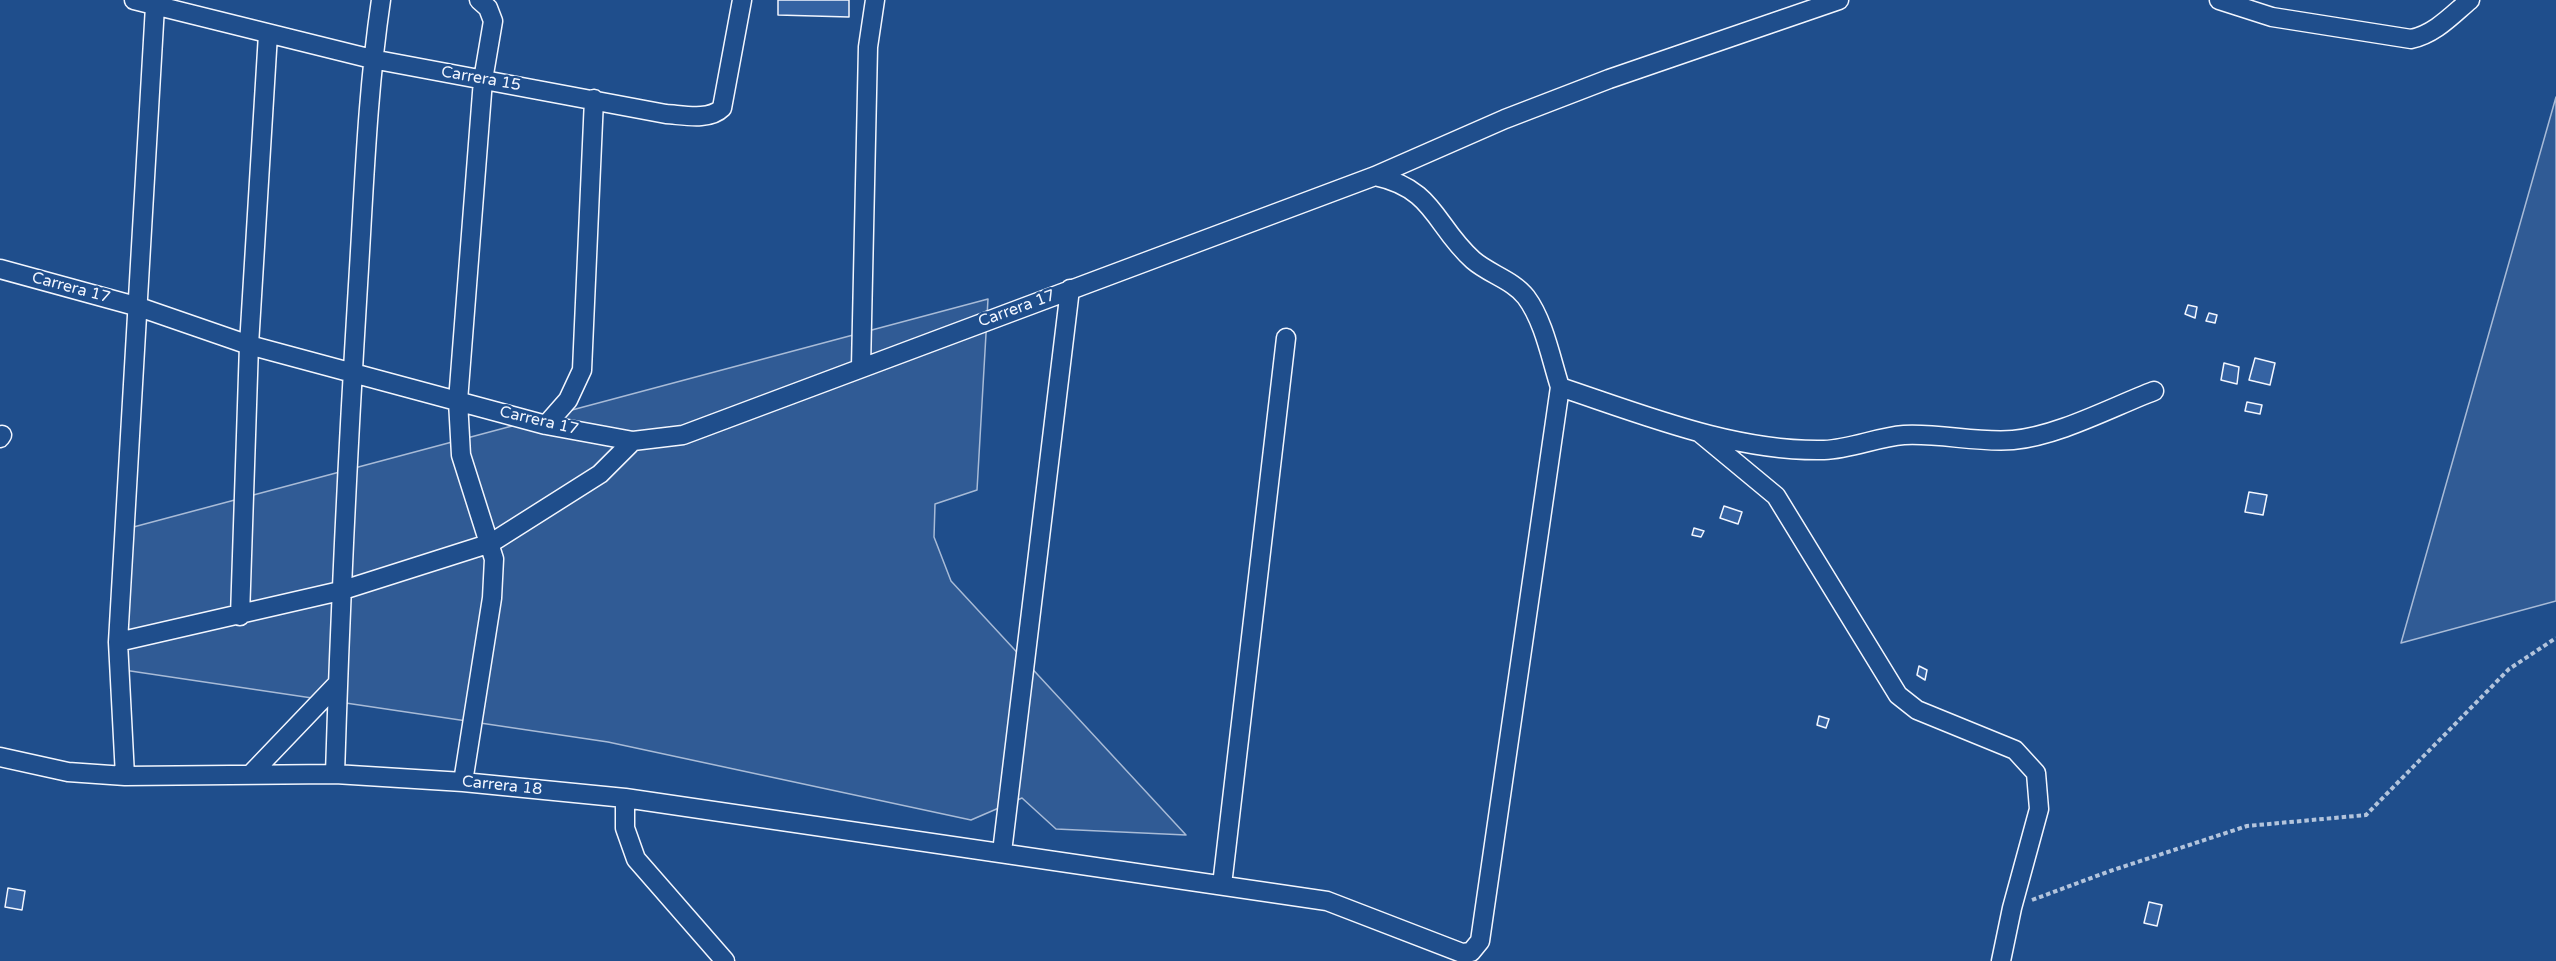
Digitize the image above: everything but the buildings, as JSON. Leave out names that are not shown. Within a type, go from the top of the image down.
[{"type":"street","name":"Carrera 15","points":[[134,0],[372,59],[666,114],[696,116],[718,112],[725,99],[742,0]]},
{"type":"street","points":[[335,774],[340,591],[372,59],[381,0]]},
{"type":"street","points":[[463,782],[492,598],[494,559],[491,543],[461,455],[458,402],[483,80],[493,21],[488,8],[479,0]]},
{"type":"street","points":[[861,367],[868,47],[875,0]]},
{"type":"street","name":"Carrera 17","points":[[0,269],[139,307],[249,345],[546,425],[633,441],[683,435],[1375,176],[1505,119],[1609,79],[1839,0]]},
{"type":"street","points":[[2219,0],[2272,17],[2411,39],[2423,36],[2437,28],[2470,0]]},
{"type":"street","points":[[125,776],[118,642],[155,6]]},
{"type":"street","points":[[240,616],[249,345],[268,34]]},
{"type":"street","points":[[546,425],[568,400],[582,370],[594,99]]},
{"type":"street","points":[[1375,176],[1391,180],[1415,191],[1425,200],[1471,259],[1515,287],[1527,298],[1537,317],[1560,387],[1477,956]]},
{"type":"street","points":[[1002,852],[1070,290]]},
{"type":"street","points":[[1222,885],[1286,338]]},
{"type":"street","points":[[1560,387],[1700,433],[1795,449],[1823,450],[1847,448],[1903,435],[1991,441],[2017,440],[2058,429],[2154,391]]},
{"type":"street","points":[[1700,433],[1776,496],[1898,694],[1917,710],[2015,750],[2036,773],[2039,809],[2012,908],[2001,961]]},
{"type":"street","points":[[118,642],[240,616],[340,591],[491,543],[600,474],[633,441]]},
{"type":"street","points":[[250,775],[338,683]]},
{"type":"street","name":"Carrera 18","points":[[0,757],[68,772],[125,776],[335,774],[463,782],[625,798],[1327,901],[1462,953],[1477,956]]},
{"type":"street","points":[[625,798],[625,828],[636,859],[725,961]]},
{"type":"path","points":[[2012,908],[2110,871],[2247,826],[2366,815],[2509,669],[2556,638]]},
{"type":"shaded area","points":[[2556,97],[2556,601],[2401,643]]},
{"type":"shaded area","points":[[988,299],[977,490],[935,504],[934,537],[951,581],[1186,835],[1056,829],[1022,798],[971,820],[608,742],[117,669],[126,529]]}]
